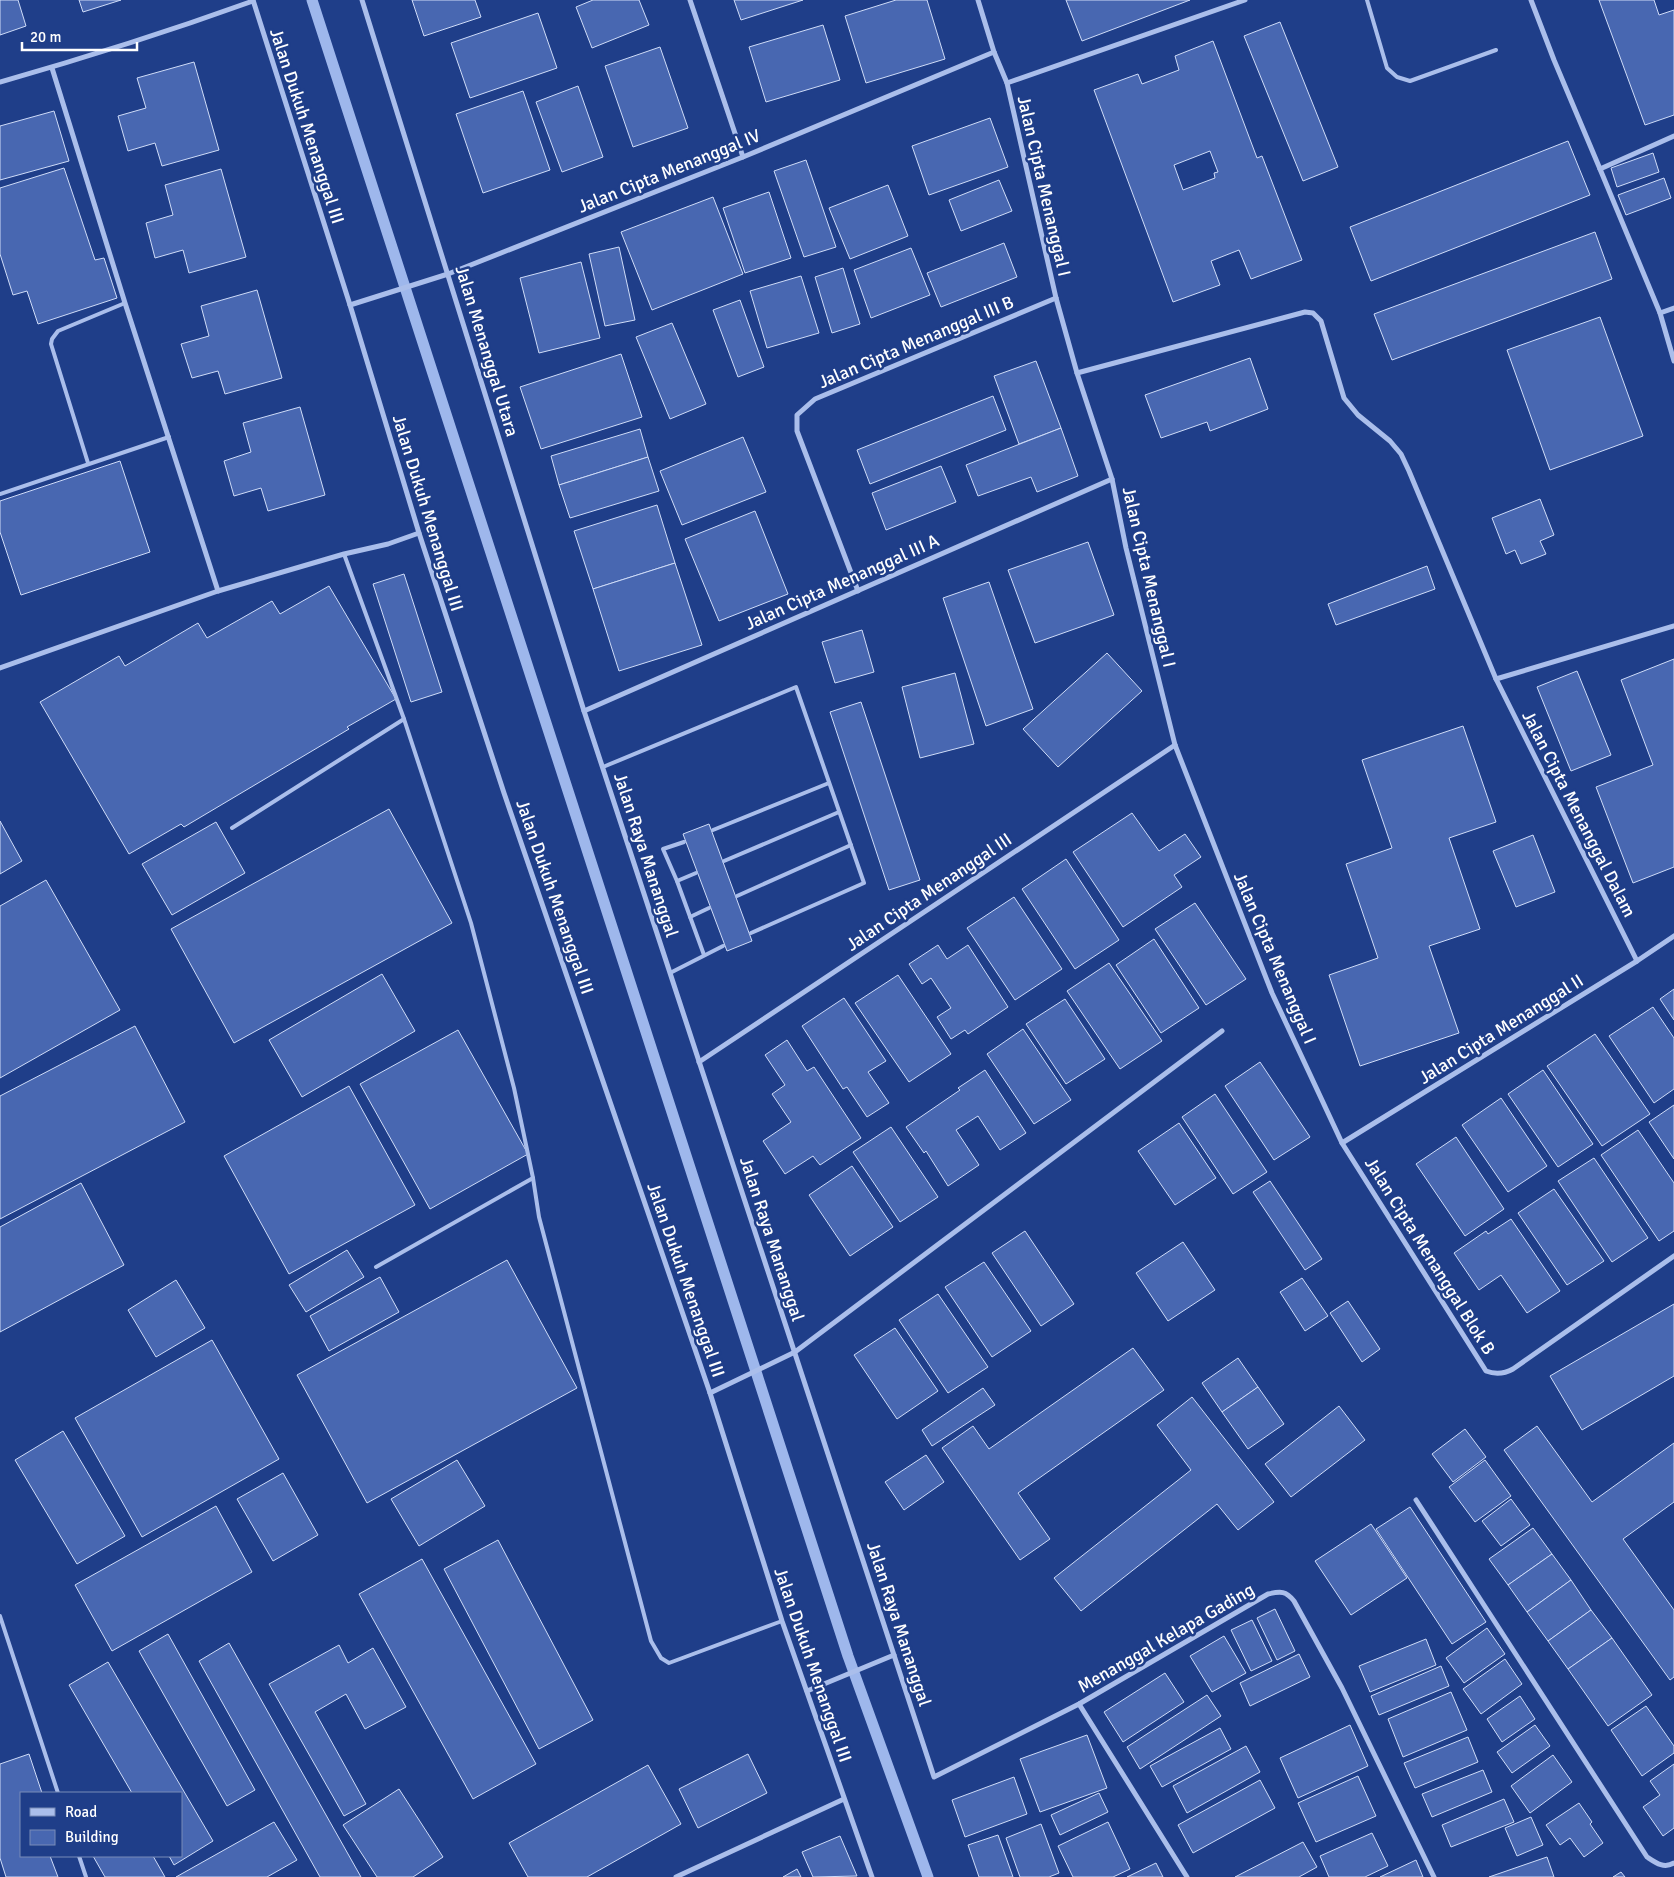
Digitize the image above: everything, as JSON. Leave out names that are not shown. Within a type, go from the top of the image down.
[{"type":"street","name":"Jalan Menanggal Utara","points":[[362,0],[584,711]]},
{"type":"street","points":[[690,0],[743,157]]},
{"type":"street","name":"Jalan Cipta Menanggal I","points":[[978,0],[994,52],[1007,84],[1056,298],[1077,373],[1112,479],[1126,548],[1175,745],[1272,993],[1342,1143]]},
{"type":"street","points":[[1007,84],[1245,0]]},
{"type":"street","points":[[1531,0],[1554,60],[1660,313],[1674,361]]},
{"type":"street","points":[[0,82],[52,68],[253,1]]},
{"type":"street","name":"Jalan Dukuh Menanggal III","points":[[253,1],[350,305],[419,533],[504,793],[710,1393],[782,1621],[872,1877]]},
{"type":"street","name":"Jalan Cipta Menanggal IV","points":[[350,305],[448,274],[743,157],[994,52]]},
{"type":"street","points":[[52,68],[125,303],[218,591]]},
{"type":"street","points":[[1600,169],[1674,136]]},
{"type":"street","name":"Jalan Cipta Menanggal III B","points":[[858,591],[797,431],[797,415],[815,399],[1056,298]]},
{"type":"street","points":[[1660,313],[1674,308]]},
{"type":"street","name":"Jalan Cipta Menanggal Dalam","points":[[1077,373],[1305,312],[1313,313],[1321,320],[1344,398],[1358,415],[1390,441],[1401,454],[1496,679],[1637,961]]},
{"type":"street","name":"Jalan Cipta Menanggal III A","points":[[584,711],[1112,479]]},
{"type":"street","points":[[0,668],[218,591],[344,554],[388,544],[419,533]]},
{"type":"street","points":[[1496,679],[1674,626]]},
{"type":"street","name":"Jalan Raya Mananggal","points":[[584,711],[934,1777]]},
{"type":"street","name":"Jalan Cipta Menanggal III","points":[[699,1062],[1175,745]]},
{"type":"street","name":"Jalan Cipta Menanggal II","points":[[1342,1143],[1637,961],[1674,936]]},
{"type":"street","points":[[710,1393],[794,1352],[1222,1031]]},
{"type":"street","name":"Jalan Cipta Menanggal Blok B","points":[[1342,1143],[1486,1371],[1494,1374],[1504,1373],[1513,1369],[1674,1256]]},
{"type":"street","points":[[1416,1500],[1647,1857],[1657,1864],[1664,1866],[1674,1863]]},
{"type":"street","name":"Menanggal Kelapa Gading","points":[[934,1777],[1079,1704],[1268,1594],[1280,1591],[1287,1593],[1294,1601],[1342,1688],[1434,1877]]},
{"type":"street","points":[[807,1691],[874,1662],[894,1656]]},
{"type":"street","points":[[1079,1704],[1186,1877]]},
{"type":"street","points":[[676,1877],[844,1798]]},
{"type":"lane","points":[[1367,0],[1388,68],[1397,77],[1410,81],[1496,50]]},
{"type":"lane","points":[[88,463],[51,344],[52,339],[58,331],[125,303]]},
{"type":"lane","points":[[0,494],[169,437]]},
{"type":"lane","points":[[344,554],[404,719],[471,923],[514,1088],[533,1178],[539,1217],[651,1641],[661,1658],[669,1664],[782,1621]]},
{"type":"lane","points":[[602,768],[796,687],[864,883],[751,933]]},
{"type":"lane","points":[[232,828],[404,719]]},
{"type":"lane","points":[[713,830],[829,783]]},
{"type":"lane","points":[[724,860],[839,812]]},
{"type":"lane","points":[[684,842],[663,849],[677,881],[704,955]]},
{"type":"lane","points":[[737,896],[851,845]]},
{"type":"lane","points":[[677,881],[696,873]]},
{"type":"lane","points":[[690,917],[709,908]]},
{"type":"lane","points":[[670,973],[723,946]]},
{"type":"lane","points":[[376,1267],[533,1178]]},
{"type":"lane","points":[[0,1616],[58,1792]]},
{"type":"lane","points":[[79,1857],[86,1877]]},
{"type":"building","points":[[0,0],[18,0],[26,26],[0,35]]},
{"type":"building","points":[[79,0],[121,0],[83,12]]},
{"type":"building","points":[[412,0],[475,0],[481,17],[424,36]]},
{"type":"building","points":[[593,0],[639,0],[649,25],[592,48],[576,7]]},
{"type":"building","points":[[734,0],[803,0],[741,20]]},
{"type":"building","points":[[896,0],[927,0],[945,59],[866,83],[845,16]]},
{"type":"building","points":[[1066,0],[1190,0],[1082,41]]},
{"type":"building","points":[[1599,0],[1654,0],[1659,15],[1674,10],[1674,115],[1645,125]]},
{"type":"building","points":[[538,13],[557,68],[470,98],[451,43]]},
{"type":"building","points":[[1280,22],[1338,167],[1303,181],[1244,36]]},
{"type":"building","points":[[823,25],[840,80],[766,102],[749,47]]},
{"type":"building","points":[[1213,41],[1257,158],[1262,156],[1302,260],[1251,279],[1239,250],[1211,261],[1220,285],[1173,302],[1094,90],[1138,74],[1142,84],[1179,70],[1175,56]],"holes":[[[1210,151],[1218,172],[1214,173],[1215,178],[1183,190],[1174,165]]]},
{"type":"building","points":[[660,47],[688,128],[633,147],[605,66]]},
{"type":"building","points":[[194,62],[219,150],[162,166],[155,143],[128,151],[118,116],[146,108],[137,78]]},
{"type":"building","points":[[578,86],[603,157],[562,172],[536,102]]},
{"type":"building","points":[[523,91],[550,170],[483,193],[456,114]]},
{"type":"building","points":[[54,111],[69,161],[0,180],[0,126]]},
{"type":"building","points":[[990,118],[1008,167],[929,195],[912,146]]},
{"type":"building","points":[[1568,141],[1590,195],[1371,281],[1350,227]]},
{"type":"building","points":[[1653,153],[1659,172],[1617,187],[1611,168]]},
{"type":"building","points":[[806,160],[836,247],[804,257],[774,171]]},
{"type":"building","points":[[64,168],[95,260],[104,258],[117,298],[38,324],[27,291],[13,295],[0,254],[0,188]]},
{"type":"building","points":[[221,169],[246,257],[189,273],[183,250],[155,258],[146,223],[173,215],[165,185]]},
{"type":"building","points":[[1664,178],[1671,198],[1626,215],[1618,195]]},
{"type":"building","points":[[999,180],[1012,211],[961,231],[949,200]]},
{"type":"building","points":[[888,185],[908,236],[850,259],[829,208]]},
{"type":"building","points":[[769,192],[791,258],[745,273],[723,208]]},
{"type":"building","points":[[713,197],[743,274],[652,310],[621,232]]},
{"type":"building","points":[[1595,232],[1612,279],[1392,360],[1374,314]]},
{"type":"building","points":[[1004,243],[1017,277],[941,307],[927,273]]},
{"type":"building","points":[[619,247],[635,320],[605,326],[589,254]]},
{"type":"building","points":[[911,248],[930,295],[871,318],[854,270]]},
{"type":"building","points":[[581,262],[600,338],[539,353],[520,278]]},
{"type":"building","points":[[843,268],[860,324],[832,333],[815,277]]},
{"type":"building","points":[[801,276],[819,333],[767,348],[750,291]]},
{"type":"building","points":[[257,290],[282,378],[225,394],[218,371],[192,378],[181,344],[209,336],[201,306]]},
{"type":"building","points":[[740,300],[764,367],[738,377],[713,310]]},
{"type":"building","points":[[1600,317],[1643,436],[1550,470],[1507,350]]},
{"type":"building","points":[[672,323],[706,404],[670,419],[636,337]]},
{"type":"building","points":[[621,354],[642,417],[541,449],[520,387]]},
{"type":"building","points":[[1250,358],[1268,409],[1210,431],[1207,422],[1161,438],[1145,395]]},
{"type":"building","points":[[1036,361],[1061,428],[1019,444],[994,376]]},
{"type":"building","points":[[993,396],[1006,430],[870,484],[857,450]]},
{"type":"building","points":[[300,407],[325,495],[268,511],[261,488],[234,496],[224,461],[251,452],[243,423]]},
{"type":"building","points":[[1061,428],[1078,476],[1037,492],[1031,477],[978,496],[966,465]]},
{"type":"building","points":[[640,429],[648,457],[559,485],[551,456]]},
{"type":"building","points":[[743,437],[766,492],[682,525],[660,471]]},
{"type":"building","points":[[648,457],[659,491],[570,518],[559,485]]},
{"type":"building","points":[[120,461],[150,552],[21,595],[0,532],[0,501]]},
{"type":"building","points":[[941,466],[956,502],[886,530],[872,493]]},
{"type":"building","points":[[1540,499],[1554,535],[1540,541],[1546,554],[1521,564],[1515,550],[1506,554],[1492,518]]},
{"type":"building","points":[[657,505],[675,563],[593,589],[574,531]]},
{"type":"building","points":[[755,511],[788,594],[719,621],[685,539]]},
{"type":"building","points":[[1088,542],[1114,615],[1035,643],[1008,570]]},
{"type":"building","points":[[675,563],[702,645],[619,671],[593,589]]},
{"type":"building","points":[[1427,566],[1435,589],[1336,625],[1328,604]]},
{"type":"building","points":[[404,574],[442,692],[411,702],[373,584]]},
{"type":"building","points":[[989,582],[1033,709],[986,726],[943,598]]},
{"type":"building","points":[[329,586],[396,699],[184,827],[181,824],[129,854],[40,702],[119,656],[125,666],[198,623],[207,638],[272,601],[280,614]]},
{"type":"building","points":[[862,630],[874,672],[835,683],[822,642]]},
{"type":"building","points":[[1107,653],[1142,691],[1058,767],[1023,729]]},
{"type":"building","points":[[1674,659],[1674,867],[1633,883],[1596,787],[1653,765],[1621,680]]},
{"type":"building","points":[[1577,671],[1611,755],[1571,771],[1537,687]]},
{"type":"building","points":[[955,673],[974,744],[920,758],[902,687]]},
{"type":"building","points":[[861,702],[920,880],[889,890],[830,712]]},
{"type":"building","points":[[1463,726],[1496,822],[1449,838],[1480,929],[1429,946],[1459,1033],[1360,1066],[1329,975],[1378,958],[1346,864],[1392,848],[1362,760]]},
{"type":"building","points":[[389,809],[452,923],[234,1043],[171,929]]},
{"type":"building","points":[[1132,813],[1159,851],[1185,834],[1201,857],[1174,875],[1182,887],[1123,927],[1073,852]]},
{"type":"building","points":[[0,821],[22,861],[0,874]]},
{"type":"building","points":[[216,822],[245,873],[172,915],[142,864]]},
{"type":"building","points":[[709,824],[752,941],[727,951],[683,834]]},
{"type":"building","points":[[1533,835],[1555,892],[1516,907],[1493,851]]},
{"type":"building","points":[[1066,859],[1119,940],[1075,969],[1022,889]]},
{"type":"building","points":[[46,880],[120,1010],[0,1078],[0,906]]},
{"type":"building","points":[[1014,897],[1062,969],[1015,1000],[967,928]]},
{"type":"building","points":[[1195,903],[1246,979],[1206,1005],[1155,929]]},
{"type":"building","points":[[1154,939],[1199,1008],[1161,1033],[1116,965]]},
{"type":"building","points":[[938,945],[947,959],[968,945],[1008,1007],[968,1034],[965,1030],[951,1039],[937,1017],[951,1008],[931,978],[922,984],[909,964]]},
{"type":"building","points":[[1109,963],[1162,1041],[1120,1069],[1067,991]]},
{"type":"building","points":[[382,974],[415,1031],[302,1097],[269,1040]]},
{"type":"building","points":[[898,975],[951,1054],[909,1082],[855,1003]]},
{"type":"building","points":[[1674,989],[1674,1020],[1660,999]]},
{"type":"building","points":[[844,998],[886,1061],[868,1072],[889,1103],[867,1117],[847,1087],[843,1089],[802,1026]]},
{"type":"building","points":[[1065,999],[1105,1059],[1066,1084],[1026,1024]]},
{"type":"building","points":[[1653,1007],[1674,1038],[1674,1089],[1654,1103],[1609,1036]]},
{"type":"building","points":[[135,1026],[185,1122],[0,1219],[0,1096]]},
{"type":"building","points":[[1023,1029],[1071,1100],[1034,1124],[987,1054]]},
{"type":"building","points":[[458,1030],[528,1154],[430,1209],[360,1084]]},
{"type":"building","points":[[1595,1034],[1650,1114],[1602,1146],[1547,1066]]},
{"type":"building","points":[[787,1040],[807,1071],[814,1067],[861,1138],[820,1165],[813,1156],[785,1174],[763,1141],[791,1122],[772,1094],[785,1085],[765,1055]]},
{"type":"building","points":[[1260,1062],[1310,1137],[1274,1160],[1225,1086]]},
{"type":"building","points":[[985,1070],[1026,1133],[1000,1150],[978,1116],[956,1130],[979,1165],[948,1186],[926,1151],[924,1153],[906,1127],[960,1090],[958,1088]]},
{"type":"building","points":[[1543,1070],[1593,1144],[1558,1167],[1508,1094]]},
{"type":"building","points":[[349,1086],[415,1205],[289,1274],[224,1156]]},
{"type":"building","points":[[1215,1094],[1267,1172],[1233,1194],[1182,1117]]},
{"type":"building","points":[[1501,1098],[1547,1166],[1508,1192],[1462,1125]]},
{"type":"building","points":[[1674,1105],[1674,1159],[1649,1122]]},
{"type":"building","points":[[1179,1123],[1216,1178],[1175,1205],[1138,1151]]},
{"type":"building","points":[[891,1127],[938,1197],[900,1222],[853,1152]]},
{"type":"building","points":[[1638,1130],[1674,1183],[1674,1231],[1659,1241],[1601,1155]]},
{"type":"building","points":[[1456,1137],[1504,1209],[1465,1236],[1416,1164]]},
{"type":"building","points":[[1594,1158],[1648,1238],[1612,1262],[1558,1181]]},
{"type":"building","points":[[852,1166],[893,1227],[850,1256],[809,1195]]},
{"type":"building","points":[[1270,1181],[1322,1259],[1305,1270],[1253,1192]]},
{"type":"building","points":[[81,1183],[124,1265],[0,1332],[0,1227]]},
{"type":"building","points":[[1554,1189],[1604,1261],[1567,1285],[1518,1213]]},
{"type":"building","points":[[1511,1219],[1560,1291],[1527,1313],[1501,1275],[1479,1290],[1454,1253],[1486,1231],[1488,1234]]},
{"type":"building","points":[[1025,1231],[1074,1304],[1041,1326],[992,1253]]},
{"type":"building","points":[[1183,1242],[1215,1290],[1168,1321],[1136,1273]]},
{"type":"building","points":[[347,1250],[364,1277],[306,1312],[289,1285]]},
{"type":"building","points":[[507,1260],[577,1388],[367,1503],[297,1375]]},
{"type":"building","points":[[984,1262],[1031,1331],[992,1357],[945,1287]]},
{"type":"building","points":[[380,1277],[399,1312],[329,1351],[310,1316]]},
{"type":"building","points":[[1302,1278],[1328,1316],[1305,1331],[1280,1292]]},
{"type":"building","points":[[176,1280],[205,1328],[156,1357],[128,1310]]},
{"type":"building","points":[[938,1294],[988,1367],[948,1393],[899,1320]]},
{"type":"building","points":[[1348,1301],[1380,1349],[1362,1362],[1330,1313]]},
{"type":"building","points":[[1674,1304],[1674,1376],[1582,1430],[1550,1376]]},
{"type":"building","points":[[895,1328],[938,1391],[897,1419],[854,1355]]},
{"type":"building","points":[[212,1340],[279,1459],[142,1537],[75,1418]]},
{"type":"building","points":[[1133,1348],[1164,1390],[1018,1493],[1050,1539],[1020,1560],[942,1448],[973,1426],[989,1449]]},
{"type":"building","points":[[1238,1358],[1258,1387],[1222,1412],[1202,1383]]},
{"type":"building","points":[[1258,1387],[1284,1424],[1248,1449],[1222,1412]]},
{"type":"building","points":[[983,1388],[995,1405],[932,1446],[922,1430]]},
{"type":"building","points":[[1192,1397],[1274,1502],[1238,1530],[1217,1504],[1081,1611],[1054,1578],[1191,1470],[1157,1425]]},
{"type":"building","points":[[1339,1406],[1365,1440],[1291,1497],[1265,1464]]},
{"type":"building","points":[[1537,1426],[1592,1502],[1674,1443],[1674,1502],[1623,1539],[1674,1610],[1674,1677],[1670,1680],[1504,1450]]},
{"type":"building","points":[[1465,1429],[1486,1457],[1453,1482],[1432,1454]]},
{"type":"building","points":[[63,1431],[125,1536],[77,1564],[15,1460]]},
{"type":"building","points":[[926,1455],[944,1482],[904,1510],[885,1482]]},
{"type":"building","points":[[457,1460],[485,1506],[419,1546],[391,1499]]},
{"type":"building","points":[[1485,1460],[1511,1496],[1475,1522],[1449,1487]]},
{"type":"building","points":[[283,1473],[318,1535],[273,1561],[237,1499]]},
{"type":"building","points":[[1511,1499],[1530,1525],[1501,1546],[1482,1521]]},
{"type":"building","points":[[216,1506],[252,1572],[112,1651],[75,1585]]},
{"type":"building","points":[[1410,1507],[1486,1622],[1452,1644],[1376,1529]]},
{"type":"building","points":[[1371,1524],[1407,1578],[1351,1615],[1315,1561]]},
{"type":"building","points":[[1533,1528],[1552,1554],[1508,1585],[1489,1559]]},
{"type":"building","points":[[498,1540],[593,1720],[539,1749],[444,1569]]},
{"type":"building","points":[[1552,1554],[1571,1580],[1527,1612],[1508,1585]]},
{"type":"building","points":[[422,1559],[536,1764],[473,1799],[359,1594]]},
{"type":"building","points":[[1571,1580],[1591,1610],[1548,1641],[1527,1612]]},
{"type":"building","points":[[1275,1609],[1295,1651],[1277,1660],[1257,1618]]},
{"type":"building","points":[[1591,1610],[1612,1638],[1568,1669],[1548,1641]]},
{"type":"building","points":[[1252,1620],[1272,1661],[1251,1671],[1231,1630]]},
{"type":"building","points":[[1487,1628],[1505,1654],[1464,1683],[1446,1658]]},
{"type":"building","points":[[168,1634],[255,1790],[227,1806],[139,1651]]},
{"type":"building","points":[[1224,1636],[1246,1673],[1212,1692],[1190,1656]]},
{"type":"building","points":[[1612,1638],[1652,1695],[1608,1726],[1568,1669]]},
{"type":"building","points":[[1426,1639],[1436,1665],[1370,1692],[1359,1666]]},
{"type":"building","points":[[229,1643],[361,1877],[320,1877],[199,1661]]},
{"type":"building","points":[[339,1645],[348,1663],[373,1648],[406,1707],[365,1729],[346,1694],[315,1712],[366,1804],[344,1816],[269,1684]]},
{"type":"building","points":[[1299,1654],[1310,1677],[1250,1706],[1240,1683]]},
{"type":"building","points":[[1505,1659],[1522,1684],[1481,1714],[1463,1689]]},
{"type":"building","points":[[108,1662],[213,1841],[174,1865],[170,1857],[182,1857],[182,1792],[131,1792],[69,1685]]},
{"type":"building","points":[[1441,1666],[1449,1686],[1379,1715],[1371,1696]]},
{"type":"building","points":[[1165,1673],[1184,1702],[1123,1742],[1104,1712]]},
{"type":"building","points":[[1451,1692],[1467,1730],[1403,1757],[1388,1719]]},
{"type":"building","points":[[1207,1695],[1221,1716],[1140,1769],[1127,1747]]},
{"type":"building","points":[[1520,1696],[1535,1719],[1502,1742],[1487,1719]]},
{"type":"building","points":[[1646,1706],[1674,1746],[1674,1753],[1642,1776],[1611,1730]]},
{"type":"building","points":[[1350,1725],[1368,1766],[1298,1798],[1280,1758]]},
{"type":"building","points":[[1535,1725],[1550,1746],[1512,1773],[1497,1752]]},
{"type":"building","points":[[1220,1728],[1231,1749],[1162,1787],[1150,1766]]},
{"type":"building","points":[[1087,1735],[1107,1788],[1040,1812],[1020,1759]]},
{"type":"building","points":[[1468,1737],[1478,1762],[1415,1788],[1404,1763]]},
{"type":"building","points":[[1246,1746],[1260,1772],[1187,1813],[1173,1786]]},
{"type":"building","points":[[29,1754],[42,1792],[20,1792],[20,1857],[50,1857],[58,1877],[6,1877],[0,1858],[0,1764]]},
{"type":"building","points":[[748,1754],[767,1793],[698,1828],[679,1789]]},
{"type":"building","points":[[1553,1755],[1572,1782],[1530,1813],[1511,1786]]},
{"type":"building","points":[[1674,1764],[1674,1828],[1663,1836],[1643,1807],[1660,1795],[1650,1781]]},
{"type":"building","points":[[648,1765],[681,1824],[587,1877],[528,1877],[509,1843]]},
{"type":"building","points":[[1483,1770],[1492,1792],[1432,1817],[1422,1794]]},
{"type":"building","points":[[1358,1776],[1376,1816],[1316,1842],[1298,1803]]},
{"type":"building","points":[[1014,1777],[1027,1814],[965,1837],[952,1800]]},
{"type":"building","points":[[1260,1780],[1275,1808],[1193,1853],[1178,1825]]},
{"type":"building","points":[[399,1789],[443,1857],[413,1877],[377,1877],[343,1825]]},
{"type":"building","points":[[1099,1793],[1108,1812],[1060,1835],[1051,1815]]},
{"type":"building","points":[[1504,1799],[1514,1822],[1451,1847],[1442,1825]]},
{"type":"building","points":[[1579,1803],[1603,1843],[1584,1857],[1570,1838],[1560,1845],[1546,1825]]},
{"type":"building","points":[[1531,1817],[1543,1845],[1517,1856],[1505,1828]]},
{"type":"building","points":[[274,1822],[297,1860],[267,1877],[176,1877]]},
{"type":"building","points":[[1108,1822],[1130,1869],[1113,1877],[1073,1877],[1058,1846]]},
{"type":"building","points":[[1041,1824],[1059,1873],[1049,1877],[1020,1877],[1006,1838]]},
{"type":"building","points":[[1372,1833],[1388,1866],[1365,1877],[1329,1877],[1320,1856]]},
{"type":"building","points":[[998,1835],[1013,1877],[979,1877],[968,1845]]},
{"type":"building","points":[[840,1836],[857,1876],[813,1877],[802,1852]]},
{"type":"building","points":[[1303,1842],[1317,1867],[1299,1877],[1235,1877]]},
{"type":"building","points":[[94,1857],[154,1857],[165,1877],[105,1877]]},
{"type":"building","points":[[1547,1857],[1554,1877],[1489,1877]]},
{"type":"building","points":[[1416,1860],[1423,1877],[1380,1877]]},
{"type":"building","points":[[1156,1863],[1163,1877],[1127,1877]]},
{"type":"building","points":[[797,1869],[801,1877],[783,1877]]},
{"type":"building","points":[[1621,1872],[1625,1877],[1613,1877]]},
{"type":"waterway","points":[[312,0],[848,1656],[928,1877]]}]
